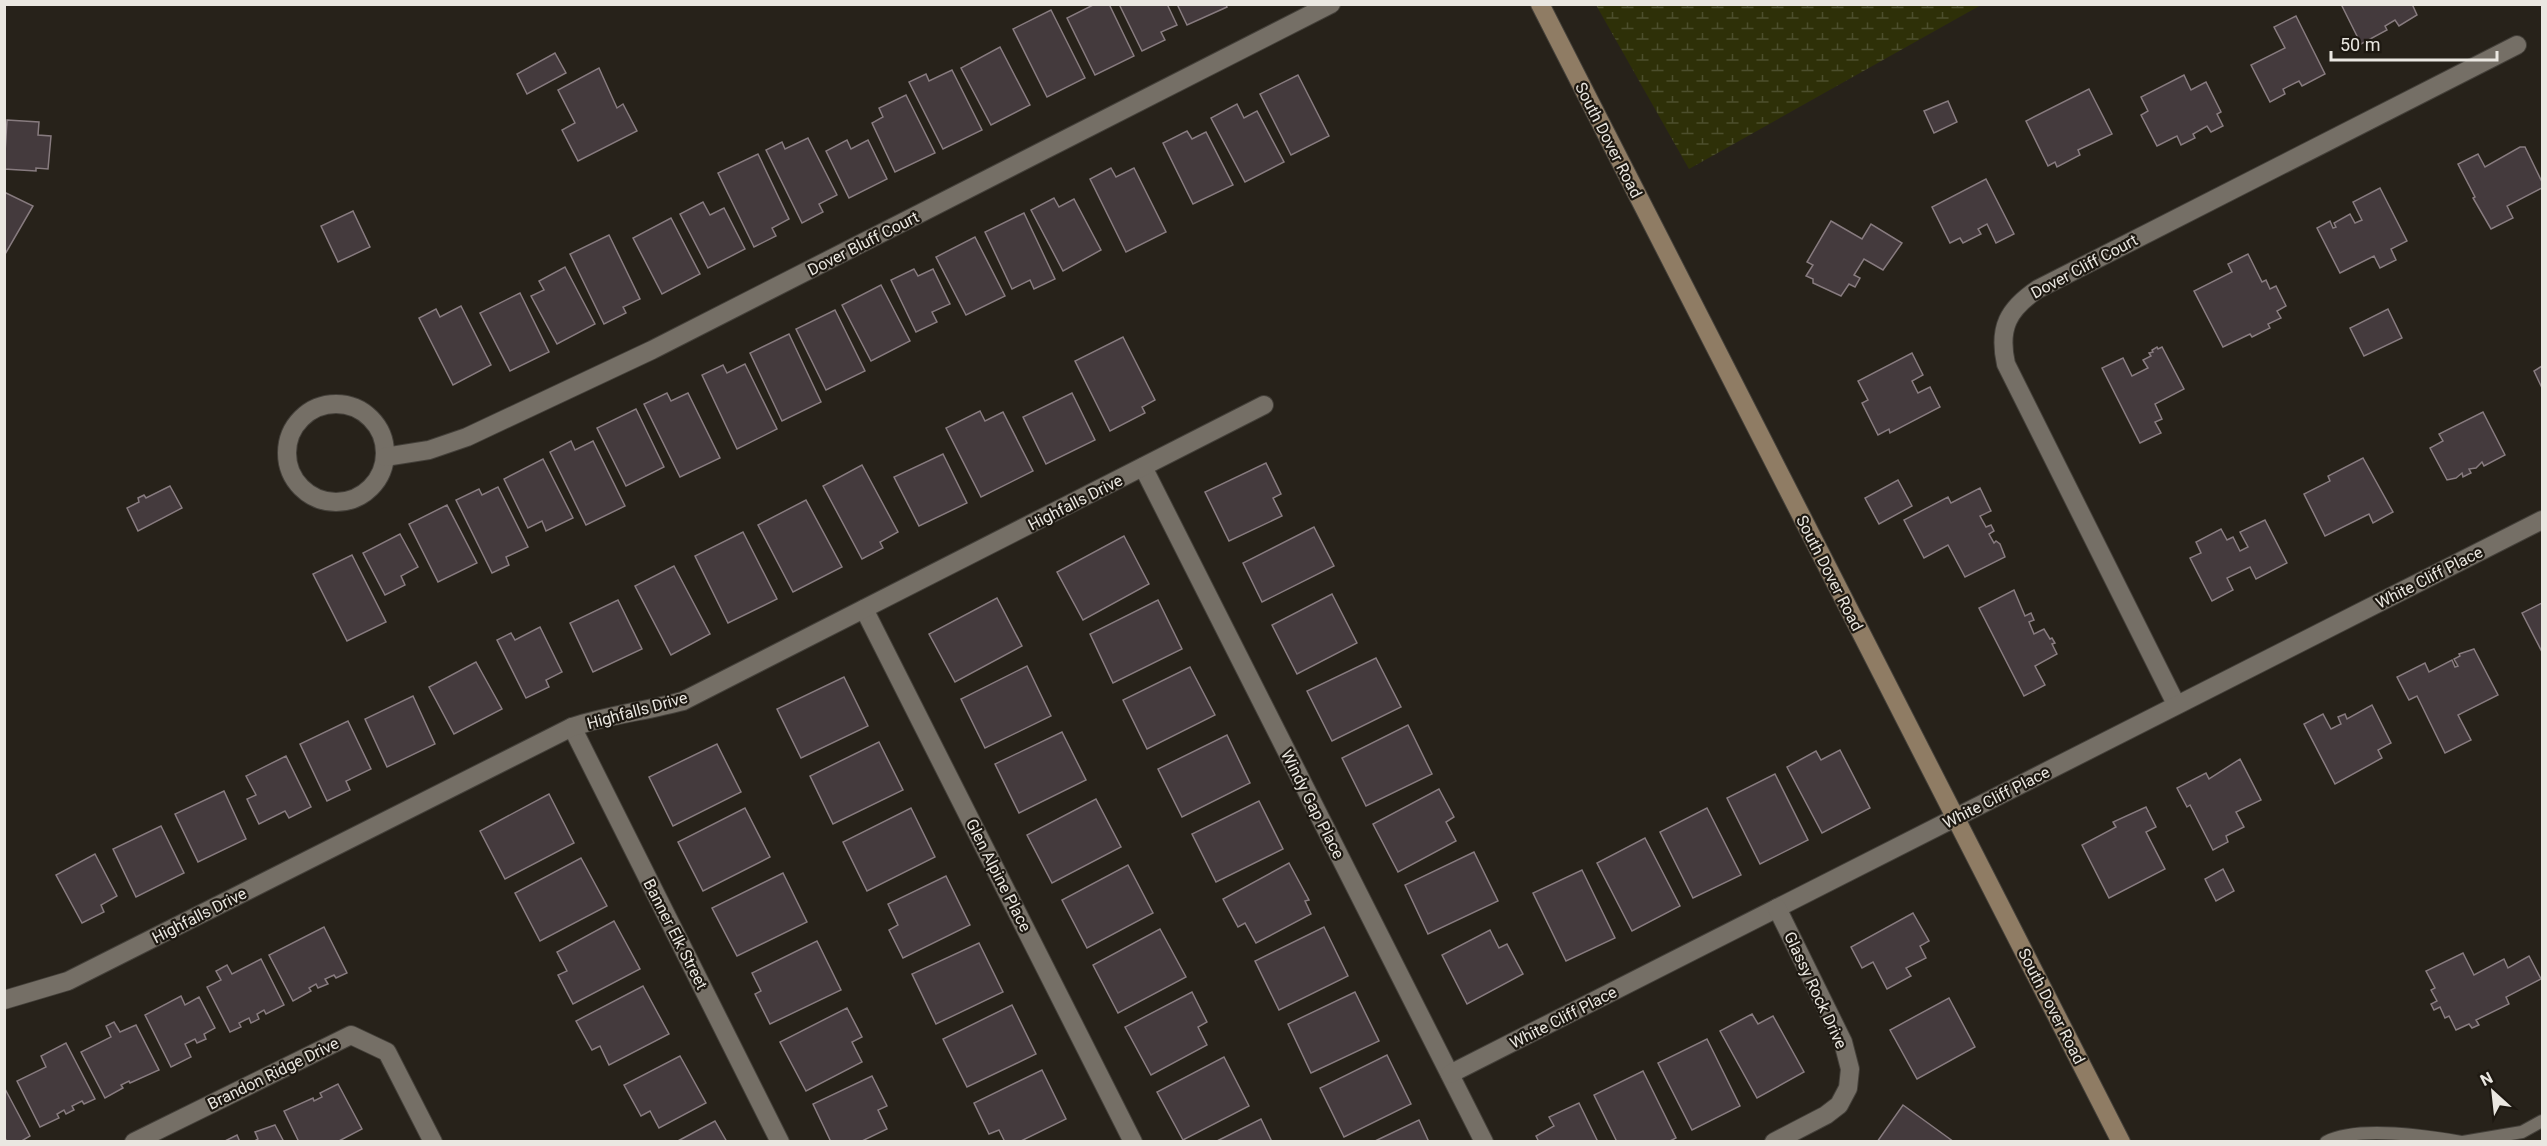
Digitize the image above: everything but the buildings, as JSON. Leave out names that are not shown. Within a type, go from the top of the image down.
[{"type":"street","name":"Dover Bluff Court","points":[[385,457],[429,450],[467,437],[652,350],[1331,4]]},
{"type":"street","name":"South Dover Road","points":[[1540,4],[2121,1142]]},
{"type":"street","name":"Dover Cliff Court","points":[[2176,704],[2006,364],[2002,348],[2007,319],[2022,299],[2038,289],[2517,45]]},
{"type":"street","points":[[333,404],[350,406],[365,413],[377,425],[384,440],[385,457],[382,473],[373,486],[361,496],[346,502],[330,503],[314,498],[301,489],[292,477],[286,462],[286,446],[292,430],[302,417],[316,408],[333,404]]},
{"type":"street","name":"Highfalls Drive","points":[[4,1000],[68,981],[572,728],[603,717],[643,711],[683,701],[1264,405]]},
{"type":"street","name":"Windy Gap Place","points":[[1143,467],[1484,1142]]},
{"type":"street","name":"White Cliff Place","points":[[1450,1074],[2542,520]]},
{"type":"street","name":"Glen Alpine Place","points":[[864,609],[1133,1142]]},
{"type":"street","name":"Banner Elk Street","points":[[572,728],[780,1142]]},
{"type":"street","name":"Glassy Rock Drive","points":[[1774,1142],[1826,1115],[1839,1105],[1848,1088],[1850,1069],[1843,1042],[1777,908]]},
{"type":"street","name":"Brandon Ridge Drive","points":[[134,1142],[351,1035],[387,1052],[433,1142]]},
{"type":"lane","points":[[2326,1142],[2359,1135],[2414,1134],[2462,1142],[2522,1132],[2542,1121]]},
{"type":"green space","points":[[1596,5],[1981,5],[1689,169]]}]
